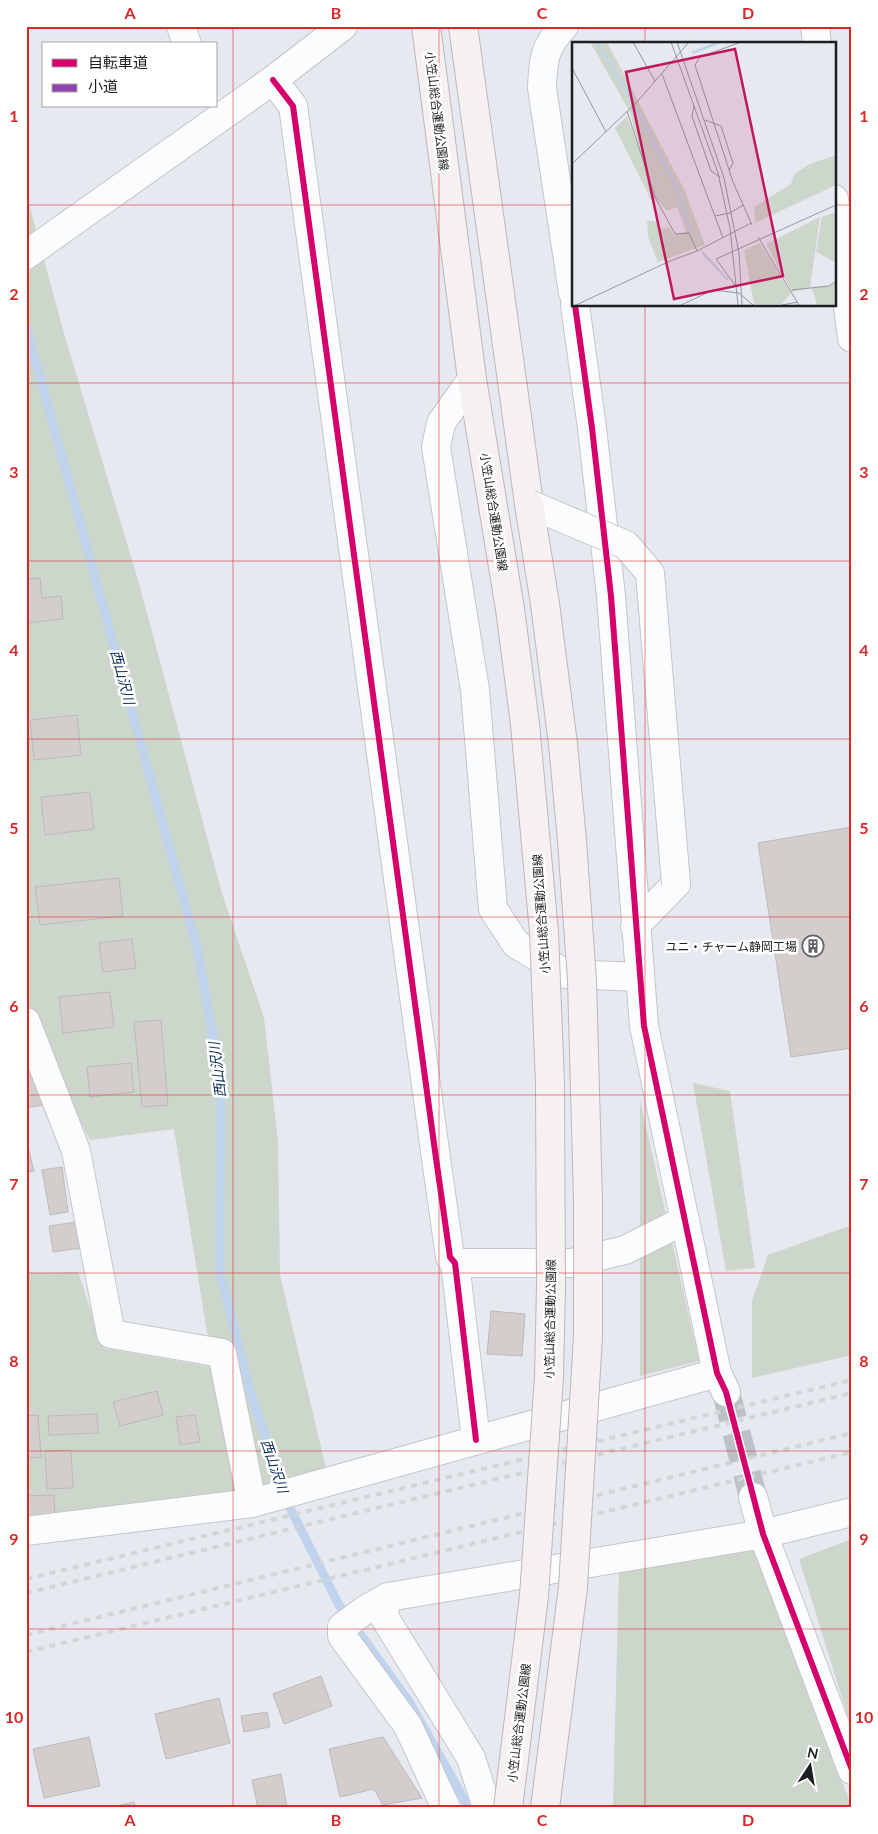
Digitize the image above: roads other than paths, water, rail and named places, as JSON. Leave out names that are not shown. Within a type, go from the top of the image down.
[{"type":"main road","name":"小笠山総合運動公園線","points":[[426,26],[472,379],[510,609],[525,724],[544,932],[550,1083],[551,1286],[549,1377],[534,1596],[508,1808]]},
{"type":"main road","points":[[463,26],[563,744],[582,980],[588,1200],[588,1336],[573,1587],[545,1808]]},
{"type":"street","points":[[181,26],[186,42]]},
{"type":"street","points":[[26,255],[209,115],[273,80],[343,26]]},
{"type":"street","points":[[564,26],[552,38],[543,62],[542,88],[572,286]]},
{"type":"street","points":[[815,26],[817,42]]},
{"type":"street","points":[[273,80],[293,106],[450,1257],[455,1263],[476,1440]]},
{"type":"street","points":[[836,214],[852,338]]},
{"type":"street","points":[[26,1531],[260,1500],[476,1440],[721,1383],[644,1026],[611,596],[592,428],[575,306]]},
{"type":"street","points":[[472,379],[442,424],[436,447],[475,690],[493,909],[516,944],[566,974],[640,977]]},
{"type":"street","points":[[529,504],[626,545],[650,573],[676,884],[635,926]]},
{"type":"street","points":[[26,1022],[76,1151],[111,1334],[222,1353],[260,1500]]},
{"type":"street","points":[[455,1263],[571,1263],[625,1250],[685,1220]]},
{"type":"street","points":[[753,1497],[763,1534],[852,1770]]},
{"type":"street","points":[[446,1808],[408,1726],[342,1636],[342,1627],[377,1604],[763,1534],[852,1512]]},
{"type":"street","points":[[377,1604],[471,1758],[487,1808]]},
{"type":"waterway","name":"西山沢川","points":[[26,326],[197,948],[221,1082],[220,1273],[252,1398],[290,1508],[339,1605],[410,1703],[469,1808]]},
{"type":"tunnel","points":[[726,1392],[753,1497]]},
{"type":"railway","points":[[26,1579],[852,1380]]},
{"type":"railway","points":[[26,1593],[852,1393]]},
{"type":"railway","points":[[26,1635],[852,1433]]},
{"type":"railway","points":[[26,1652],[852,1452]]},
{"type":"place","name":"ユニ・チャーム静岡工場","points":[[813,946]]}]
